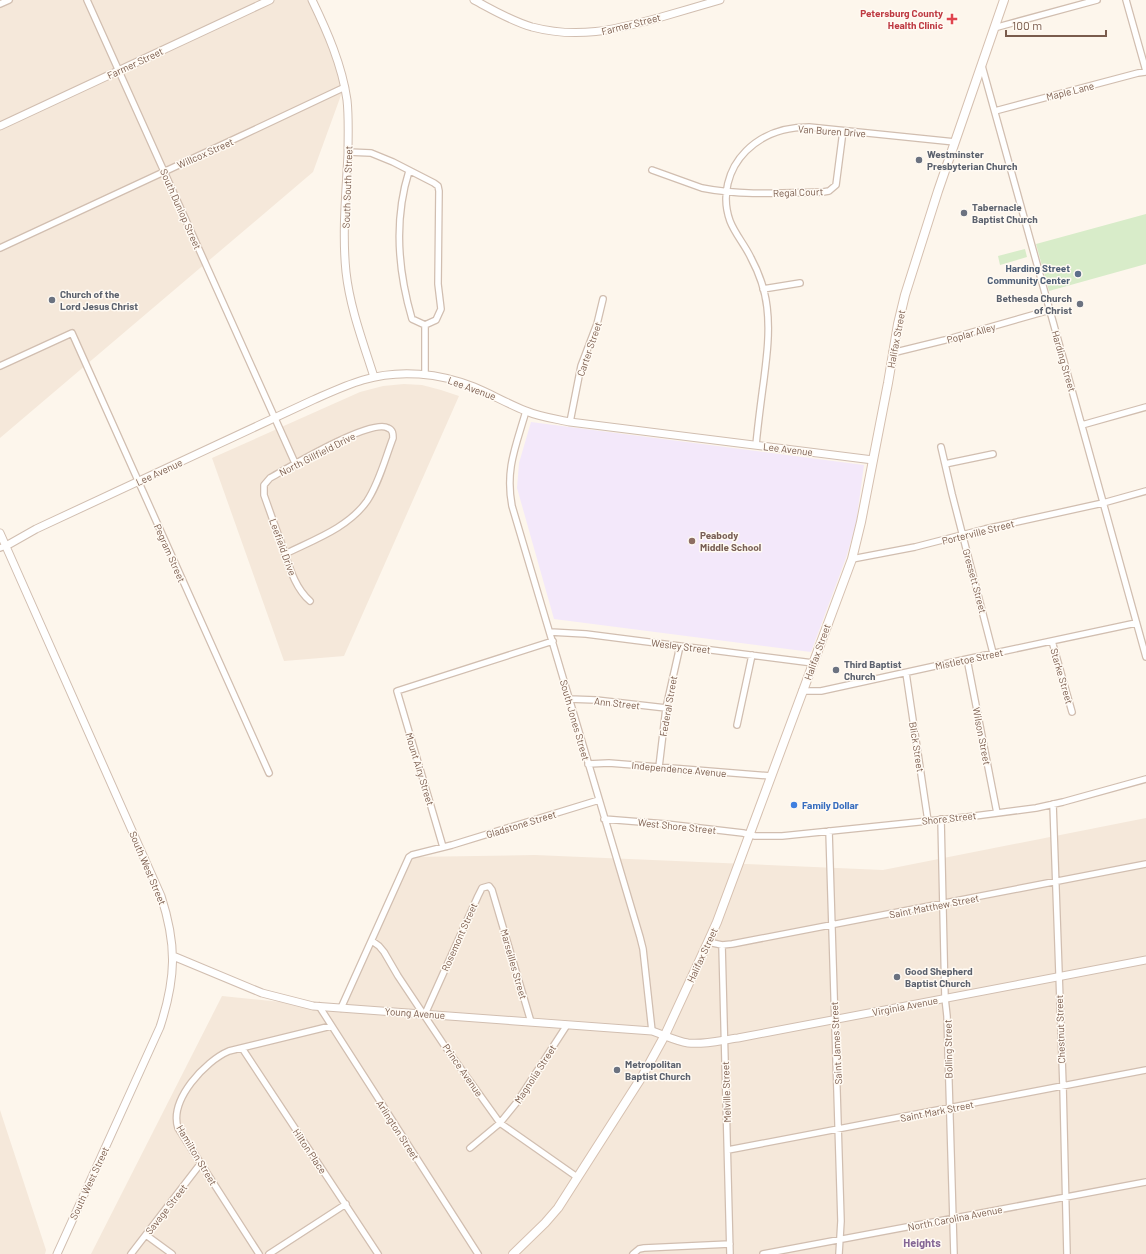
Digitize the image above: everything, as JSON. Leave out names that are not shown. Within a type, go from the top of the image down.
[{"type":"main road","name":"Halifax Street","points":[[513,1254],[558,1208],[639,1082],[665,1035],[717,922],[852,559],[861,522],[888,383],[892,353],[910,278],[1004,0]]},
{"type":"street","points":[[0,4],[9,0]]},
{"type":"street","name":"South Dunlop Street","points":[[87,0],[295,464]]},
{"type":"street","name":"Farmer Street","points":[[0,126],[270,0]]},
{"type":"street","name":"South South Street","points":[[312,0],[332,46],[344,87],[348,116],[345,228],[346,273],[355,319],[374,377]]},
{"type":"street","name":"Farmer Street","points":[[474,0],[504,16],[532,27],[561,32],[583,33],[601,32],[624,27],[720,0]]},
{"type":"street","points":[[994,28],[1097,0]]},
{"type":"street","points":[[1126,0],[1146,72]]},
{"type":"street","name":"Harding Street","points":[[982,66],[1146,657]]},
{"type":"street","name":"Maple Lane","points":[[995,111],[1052,95],[1146,72]]},
{"type":"street","name":"Willcox Street","points":[[0,248],[344,87]]},
{"type":"street","name":"Van Buren Drive","points":[[756,445],[768,336],[767,305],[763,289],[751,258],[730,221],[726,192],[728,181],[735,165],[747,150],[767,135],[797,127],[955,142]]},
{"type":"street","name":"Regal Court","points":[[652,170],[702,188],[726,192],[753,193],[829,191],[837,183],[843,131]]},
{"type":"street","points":[[348,152],[371,153],[393,162],[438,186],[440,192],[438,284],[441,309],[436,320],[425,325],[412,319],[407,302],[400,264],[400,214],[404,186],[409,171]]},
{"type":"street","points":[[763,289],[800,283]]},
{"type":"street","name":"Carter Street","points":[[570,422],[581,366],[597,324],[603,299]]},
{"type":"street","name":"Poplar Alley","points":[[892,353],[960,336],[1050,310]]},
{"type":"street","points":[[425,325],[425,375]]},
{"type":"street","name":"Pegram Street","points":[[0,366],[72,333],[269,773]]},
{"type":"street","name":"Lee Avenue","points":[[3,547],[36,530],[349,384],[374,377],[408,374],[425,375],[456,381],[472,386],[526,411],[570,422],[873,460]]},
{"type":"street","points":[[1082,425],[1146,407]]},
{"type":"street","name":"South Jones Street","points":[[526,411],[511,460],[509,482],[510,495],[604,819],[644,949],[652,1031]]},
{"type":"street","name":"North Gillfield Drive","points":[[263,490],[264,485],[270,478],[348,436],[378,428],[389,428],[393,434],[393,438],[373,490],[368,500],[354,516],[338,527],[285,554]]},
{"type":"street","name":"Gressett Street","points":[[941,447],[993,653]]},
{"type":"street","points":[[945,464],[993,454]]},
{"type":"street","name":"Leefield Drive","points":[[263,490],[295,582],[299,590],[310,601]]},
{"type":"street","name":"Porterville Street","points":[[852,559],[909,548],[1146,491]]},
{"type":"street","name":"South West Street","points":[[0,533],[3,547],[162,896],[170,928],[173,956],[171,989],[160,1027],[57,1254]]},
{"type":"street","name":"Mistletoe Street","points":[[802,691],[821,691],[1136,623]]},
{"type":"street","name":"Wesley Street","points":[[550,632],[586,634],[813,663]]},
{"type":"street","name":"Mount Airy Street","points":[[443,847],[397,691],[552,641]]},
{"type":"street","name":"Starke Street","points":[[1052,641],[1072,712]]},
{"type":"street","name":"Federal Street","points":[[659,767],[666,708],[680,646]]},
{"type":"street","points":[[737,725],[752,655]]},
{"type":"street","name":"Wilson Street","points":[[967,659],[997,813]]},
{"type":"street","name":"Blick Street","points":[[906,673],[928,821]]},
{"type":"street","name":"Ann Street","points":[[569,699],[596,700],[666,708]]},
{"type":"street","name":"Independence Avenue","points":[[588,764],[609,763],[771,776]]},
{"type":"street","name":"Shore Street","points":[[749,834],[764,837],[941,820],[997,813],[1054,804],[1146,779]]},
{"type":"street","name":"Gladstone Street","points":[[443,847],[599,800]]},
{"type":"street","name":"Chestnut Street","points":[[1054,804],[1063,1086],[1066,1254]]},
{"type":"street","name":"West Shore Street","points":[[604,819],[666,824],[743,832],[749,834]]},
{"type":"street","name":"Bolling Street","points":[[941,820],[945,998],[947,1016],[954,1254]]},
{"type":"street","name":"Saint James Street","points":[[829,831],[841,1221],[839,1254]]},
{"type":"street","points":[[341,1008],[410,857],[412,855],[443,847]]},
{"type":"street","name":"Saint Matthew Street","points":[[722,945],[944,904],[1146,864]]},
{"type":"street","name":"Rosemont Street","points":[[424,1014],[482,888],[486,886],[491,888],[498,906]]},
{"type":"street","name":"Marseilles Street","points":[[498,906],[530,1022]]},
{"type":"street","name":"Prince Avenue","points":[[372,941],[384,952],[398,976],[500,1123],[577,1177]]},
{"type":"street","points":[[708,942],[722,945]]},
{"type":"street","name":"Melville Street","points":[[722,945],[730,1254]]},
{"type":"street","name":"Young Avenue","points":[[173,956],[269,995],[300,1004],[652,1031],[665,1035]]},
{"type":"street","name":"Virginia Avenue","points":[[665,1035],[677,1040],[696,1043],[725,1040],[1146,960]]},
{"type":"street","name":"Arlington Street","points":[[319,1006],[478,1254]]},
{"type":"street","name":"Magnolia Street","points":[[470,1148],[500,1123],[517,1102],[567,1024]]},
{"type":"street","name":"Hamilton Street","points":[[259,1254],[178,1128],[177,1122],[180,1102],[206,1065],[220,1054],[331,1026]]},
{"type":"street","name":"Hilton Place","points":[[242,1048],[378,1254]]},
{"type":"street","name":"Saint Mark Street","points":[[728,1150],[1146,1070]]},
{"type":"street","name":"Savage Street","points":[[131,1254],[201,1163]]},
{"type":"street","name":"North Carolina Avenue","points":[[763,1254],[1146,1182]]},
{"type":"street","points":[[269,1254],[346,1204]]},
{"type":"street","points":[[146,1235],[172,1254]]},
{"type":"street","points":[[633,1254],[639,1248],[730,1244]]},
{"type":"shaded area","points":[[0,0],[310,0],[344,87],[313,172],[0,438]]},
{"type":"shaded area","points":[[404,384],[422,385],[459,396],[344,656],[284,661],[212,458],[360,392],[383,386]]},
{"type":"shaded area","name":"Peabody Middle School","points":[[531,422],[864,465],[856,524],[846,558],[811,652],[554,619],[517,488],[519,463]]},
{"type":"shaded area","points":[[1146,818],[1146,1254],[91,1254],[222,996],[341,1008],[409,857],[535,855],[883,870]]},
{"type":"shaded area","points":[[0,1110],[46,1250],[45,1254],[0,1254]]},
{"type":"green space","points":[[1146,214],[1146,264],[1049,291],[1036,244]]},
{"type":"green space","points":[[1025,249],[1027,257],[1000,265],[998,256]]},
{"type":"place","name":"Petersburg County Health Clinic","points":[[952,19]]},
{"type":"place","name":"Westminster Presbyterian Church","points":[[919,160]]},
{"type":"place","name":"Tabernacle Baptist Church","points":[[964,213]]},
{"type":"place","name":"Harding Street Community Center","points":[[1078,274]]},
{"type":"place","name":"Church of the Lord Jesus Christ","points":[[52,300]]},
{"type":"place","name":"Bethesda Church of Christ","points":[[1080,304]]},
{"type":"place","name":"Peabody Middle School","points":[[692,541]]},
{"type":"place","name":"Third Baptist Church","points":[[836,670]]},
{"type":"place","name":"Family Dollar","points":[[794,805]]},
{"type":"place","name":"Good Shepherd Baptist Church","points":[[897,977]]},
{"type":"place","name":"Metropolitan Baptist Church","points":[[617,1070]]},
{"type":"district","name":"Heights","points":[[922,1242]]}]
